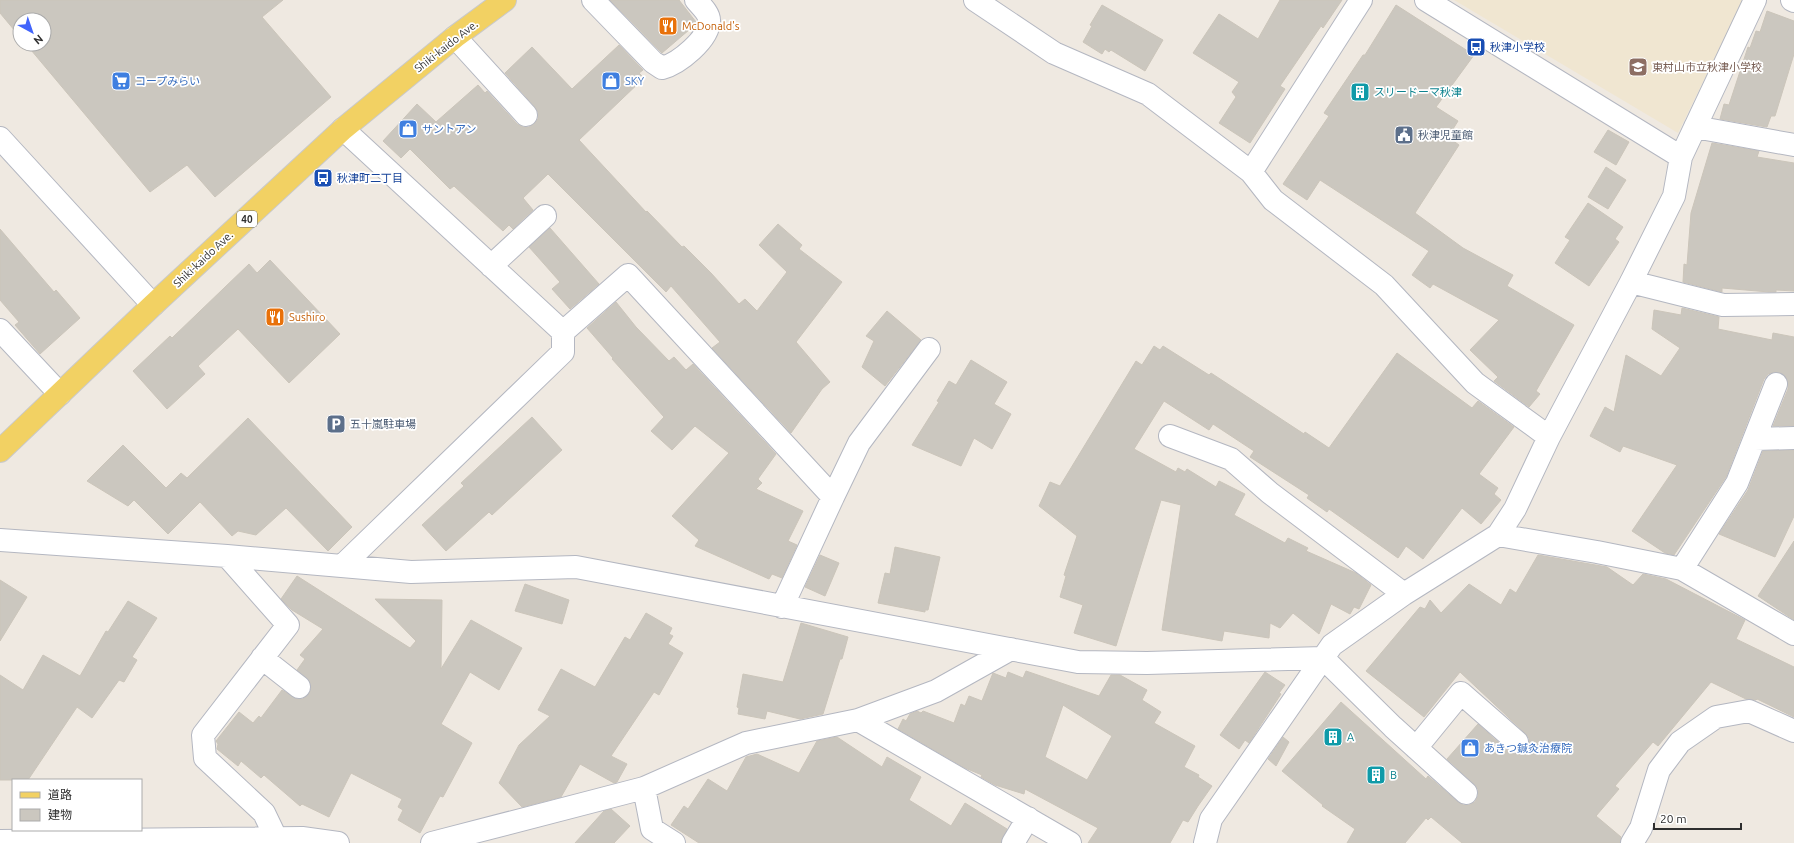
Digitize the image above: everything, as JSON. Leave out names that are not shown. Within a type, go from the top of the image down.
[{"type":"main road","name":"Shiki-kaido Ave.","points":[[0,451],[153,305],[343,129],[455,37],[505,0]]},
{"type":"street","points":[[593,0],[654,62],[662,68],[669,66],[679,59],[703,39],[709,29],[709,18],[696,0]]},
{"type":"street","points":[[975,0],[1054,53],[1148,94],[1251,172],[1273,200],[1384,284],[1475,383],[1549,437]]},
{"type":"street","points":[[1251,172],[1361,0]]},
{"type":"street","points":[[1426,0],[1681,157]]},
{"type":"street","points":[[1205,843],[1211,819],[1332,645],[1404,594],[1498,535],[1515,509],[1549,437],[1631,282],[1674,196],[1681,157],[1755,0]]},
{"type":"street","points":[[455,37],[526,115]]},
{"type":"street","points":[[1695,127],[1794,145]]},
{"type":"street","points":[[343,129],[563,332],[563,352],[343,565]]},
{"type":"street","points":[[0,138],[153,305]]},
{"type":"street","points":[[491,266],[545,216]]},
{"type":"street","points":[[563,332],[628,275],[833,497]]},
{"type":"street","points":[[1631,282],[1723,305],[1794,304]]},
{"type":"street","points":[[0,330],[60,394]]},
{"type":"street","points":[[782,607],[859,443],[929,349]]},
{"type":"street","points":[[1682,569],[1737,483],[1776,384]]},
{"type":"street","points":[[1170,436],[1231,459],[1270,493],[1404,594]]},
{"type":"street","points":[[1755,439],[1794,438]]},
{"type":"street","points":[[1498,535],[1597,552],[1682,569],[1794,634]]},
{"type":"street","points":[[0,540],[343,565],[411,572],[576,567],[1078,662],[1147,663],[1323,658],[1416,748],[1466,792]]},
{"type":"street","points":[[227,556],[288,625],[203,735],[204,758],[264,812],[276,838]]},
{"type":"street","points":[[432,843],[644,788],[746,744],[858,720],[936,691],[1011,649]]},
{"type":"street","points":[[262,658],[299,687]]},
{"type":"street","points":[[1416,748],[1461,693],[1517,742]]},
{"type":"street","points":[[1632,843],[1641,828],[1659,770],[1680,742],[1716,717],[1749,711],[1794,731]]},
{"type":"street","points":[[858,720],[1070,843]]},
{"type":"street","points":[[644,788],[652,829],[674,843]]},
{"type":"street","points":[[1013,843],[1028,818]]},
{"type":"street","points":[[0,842],[276,838],[338,843]]},
{"type":"shaded area","name":"東村山市立秋津小学校","points":[[1454,0],[1743,0],[1678,133]]},
{"type":"building","points":[[0,0],[283,0],[262,17],[331,97],[215,197],[187,165],[150,192],[33,52],[52,52],[52,12],[12,12],[12,27],[0,13]]},
{"type":"building","name":"McDonald's","points":[[610,0],[679,0],[696,24],[662,53]]},
{"type":"building","points":[[1280,0],[1342,0],[1323,28],[1321,26],[1280,86],[1285,89],[1250,143],[1219,123],[1236,97],[1232,92],[1239,82],[1193,53],[1219,14],[1258,39]]},
{"type":"building","points":[[1102,5],[1163,40],[1145,71],[1111,50],[1109,52],[1105,49],[1102,54],[1083,42],[1092,26],[1090,25]]},
{"type":"building","points":[[1396,5],[1474,55],[1436,107],[1458,121],[1448,137],[1459,145],[1415,213],[1463,248],[1513,275],[1507,286],[1574,325],[1536,391],[1540,394],[1529,407],[1494,381],[1498,377],[1470,350],[1499,320],[1433,284],[1430,288],[1412,275],[1429,251],[1320,180],[1307,200],[1283,184],[1329,116],[1324,113],[1363,55],[1365,55]]},
{"type":"building","points":[[1767,11],[1794,21],[1794,54],[1775,116],[1771,116],[1767,127],[1720,119],[1724,104],[1729,105],[1748,47],[1750,48],[1756,31],[1760,32]]},
{"type":"building","points":[[619,45],[643,70],[639,73],[644,78],[579,140],[646,212],[647,211],[682,247],[684,246],[739,304],[745,299],[757,311],[787,272],[759,245],[778,224],[802,245],[799,249],[842,282],[796,342],[830,382],[822,389],[791,433],[712,348],[720,342],[671,286],[666,292],[548,174],[523,198],[533,210],[513,229],[509,225],[503,231],[454,186],[450,189],[410,149],[401,158],[383,141],[417,104],[436,122],[478,85],[485,93],[487,91],[517,124],[523,127],[529,127],[538,119],[538,112],[505,73],[532,47],[572,89]]},
{"type":"building","points":[[1608,130],[1629,142],[1616,165],[1594,152]]},
{"type":"building","points":[[1712,143],[1759,151],[1757,157],[1794,163],[1794,291],[1776,290],[1776,292],[1769,292],[1722,288],[1722,292],[1683,282],[1684,264],[1687,265],[1691,213]]},
{"type":"building","points":[[1606,167],[1626,180],[1608,209],[1588,197]]},
{"type":"building","points":[[1588,203],[1623,227],[1615,239],[1619,242],[1589,286],[1555,263],[1570,240],[1565,237]]},
{"type":"building","points":[[550,228],[599,284],[570,309],[552,289],[560,282],[529,247]]},
{"type":"building","points":[[0,229],[54,292],[56,290],[80,318],[40,354],[15,325],[19,322],[0,300]]},
{"type":"building","name":"Sushiro","points":[[270,260],[340,334],[289,383],[238,329],[198,366],[205,374],[167,409],[133,371],[170,336],[172,338],[249,264],[257,273]]},
{"type":"building","points":[[616,302],[636,327],[669,361],[674,357],[686,370],[693,364],[776,454],[758,479],[762,483],[756,489],[803,511],[788,541],[797,545],[782,578],[772,574],[769,579],[695,546],[699,540],[672,516],[729,453],[695,426],[672,450],[651,431],[664,417],[612,359],[613,358],[587,328]]},
{"type":"building","points":[[1682,308],[1719,317],[1718,329],[1772,340],[1773,333],[1794,337],[1794,426],[1773,426],[1788,389],[1788,383],[1786,377],[1781,373],[1774,372],[1768,374],[1764,379],[1726,477],[1674,555],[1665,553],[1632,531],[1677,465],[1623,446],[1620,452],[1590,436],[1605,407],[1614,412],[1626,355],[1661,376],[1680,348],[1652,329],[1654,310],[1681,315]]},
{"type":"building","points":[[887,311],[921,340],[885,386],[862,367],[874,341],[866,336]]},
{"type":"building","points":[[1154,346],[1160,350],[1163,346],[1209,375],[1211,373],[1304,434],[1305,432],[1329,448],[1397,353],[1472,408],[1478,401],[1514,427],[1479,474],[1498,488],[1494,494],[1501,500],[1481,524],[1462,508],[1423,559],[1406,546],[1398,558],[1329,509],[1327,512],[1307,498],[1309,495],[1250,457],[1254,451],[1213,424],[1209,430],[1164,401],[1134,449],[1176,472],[1178,468],[1185,472],[1187,469],[1216,487],[1219,481],[1245,494],[1234,515],[1285,543],[1288,538],[1308,548],[1306,551],[1356,573],[1371,585],[1359,609],[1354,607],[1350,614],[1331,604],[1319,634],[1293,613],[1280,628],[1270,623],[1269,638],[1224,631],[1222,641],[1162,630],[1181,505],[1161,500],[1116,646],[1074,633],[1083,605],[1060,597],[1066,576],[1064,575],[1077,536],[1039,506],[1050,482],[1060,486],[1136,361],[1142,365]]},
{"type":"building","points":[[971,360],[1007,382],[994,404],[1011,414],[992,449],[974,438],[961,466],[912,445],[939,402],[937,401],[949,381],[956,385]]},
{"type":"building","points":[[532,417],[562,450],[492,515],[489,512],[446,551],[422,525],[464,486],[461,483]]},
{"type":"building","points":[[248,418],[352,527],[328,551],[286,508],[256,535],[238,531],[232,536],[200,502],[168,534],[134,500],[128,506],[87,481],[123,445],[166,488],[181,473],[187,478]]},
{"type":"building","points":[[1794,450],[1794,516],[1775,557],[1719,534],[1748,490],[1763,451]]},
{"type":"building","points":[[1794,541],[1794,620],[1758,596]]},
{"type":"building","points":[[895,547],[940,557],[928,610],[925,610],[925,612],[878,603],[885,573],[890,574]]},
{"type":"building","points":[[820,555],[839,563],[825,596],[805,587]]},
{"type":"building","points":[[1538,555],[1607,567],[1633,585],[1643,574],[1666,579],[1745,620],[1736,639],[1794,667],[1794,717],[1757,699],[1746,699],[1711,682],[1658,746],[1653,742],[1615,786],[1619,789],[1596,816],[1621,837],[1620,843],[1462,843],[1431,817],[1428,820],[1426,818],[1405,843],[1347,843],[1355,829],[1322,806],[1323,805],[1282,771],[1341,702],[1426,779],[1428,776],[1463,805],[1469,805],[1475,802],[1478,796],[1478,789],[1447,759],[1478,724],[1509,752],[1521,754],[1527,750],[1529,738],[1525,733],[1460,672],[1424,717],[1366,671],[1420,607],[1425,609],[1430,600],[1441,613],[1469,584],[1501,605],[1510,589],[1516,593]]},
{"type":"building","points":[[297,576],[410,648],[416,641],[375,599],[442,600],[441,669],[471,620],[522,648],[499,690],[470,672],[441,724],[472,743],[443,797],[440,796],[420,833],[398,820],[403,810],[398,807],[402,799],[351,773],[329,817],[302,804],[300,806],[264,775],[261,778],[241,761],[238,766],[217,749],[218,744],[216,741],[239,712],[253,723],[259,716],[261,718],[282,690],[297,699],[303,699],[309,694],[311,688],[310,682],[297,670],[305,659],[300,655],[323,629],[292,610],[281,599]]},
{"type":"building","points":[[0,580],[27,597],[0,641]]},
{"type":"building","points":[[525,584],[569,600],[562,624],[515,611]]},
{"type":"building","points":[[128,601],[157,618],[132,657],[137,660],[124,682],[119,680],[92,718],[77,707],[29,779],[0,780],[0,675],[23,690],[43,655],[80,676],[106,631],[108,632]]},
{"type":"building","points":[[646,613],[672,628],[669,634],[673,636],[668,644],[683,653],[659,695],[654,692],[611,756],[627,764],[617,782],[614,783],[580,764],[561,797],[522,807],[499,783],[519,745],[550,716],[538,710],[561,669],[595,687],[625,637],[630,640]]},
{"type":"building","points":[[801,623],[848,637],[823,714],[800,719],[767,711],[765,719],[738,714],[739,708],[737,707],[743,674],[783,682]]},
{"type":"building","points":[[1026,671],[1099,696],[1111,675],[1120,675],[1147,690],[1142,700],[1161,712],[1154,723],[1195,746],[1184,767],[1199,775],[1198,777],[1212,786],[1188,822],[1183,820],[1170,843],[1088,843],[1098,828],[1025,789],[1024,794],[995,785],[981,777],[982,775],[965,768],[898,729],[903,719],[906,721],[910,714],[917,711],[921,713],[923,711],[954,723],[961,704],[965,706],[969,696],[982,701],[993,673],[1006,678],[1008,672],[1023,678]],"holes":[[[1063,705],[1112,736],[1087,780],[1045,757]]]},
{"type":"building","points":[[1265,672],[1285,685],[1279,693],[1281,694],[1249,743],[1245,740],[1239,749],[1220,735]]},
{"type":"building","points":[[837,737],[882,767],[887,757],[921,777],[909,800],[951,826],[965,803],[1007,829],[1001,843],[699,843],[671,825],[684,806],[688,809],[708,779],[727,791],[746,757],[757,754],[799,773],[817,741]]},
{"type":"building","points":[[1283,737],[1289,742],[1276,766],[1268,759]]},
{"type":"building","points":[[611,809],[630,826],[614,843],[575,843],[604,811]]},
{"type":"place","name":"McDonald's","points":[[668,26]]},
{"type":"place","name":"秋津小学校","points":[[1476,47]]},
{"type":"place","name":"東村山市立秋津小学校","points":[[1638,67]]},
{"type":"place","name":"コープみらい","points":[[121,81]]},
{"type":"place","name":"SKY","points":[[611,81]]},
{"type":"place","name":"スリードーマ秋津","points":[[1360,92]]},
{"type":"place","name":"サントアン","points":[[408,129]]},
{"type":"place","name":"秋津児童館","points":[[1404,135]]},
{"type":"place","name":"秋津町二丁目","points":[[323,178]]},
{"type":"place","name":"Sushiro","points":[[275,317]]},
{"type":"place","name":"五十嵐駐車場","points":[[336,424]]},
{"type":"place","name":"A","points":[[1333,737]]},
{"type":"place","name":"あきつ鍼灸治療院","points":[[1470,748]]},
{"type":"place","name":"B","points":[[1376,775]]}]
